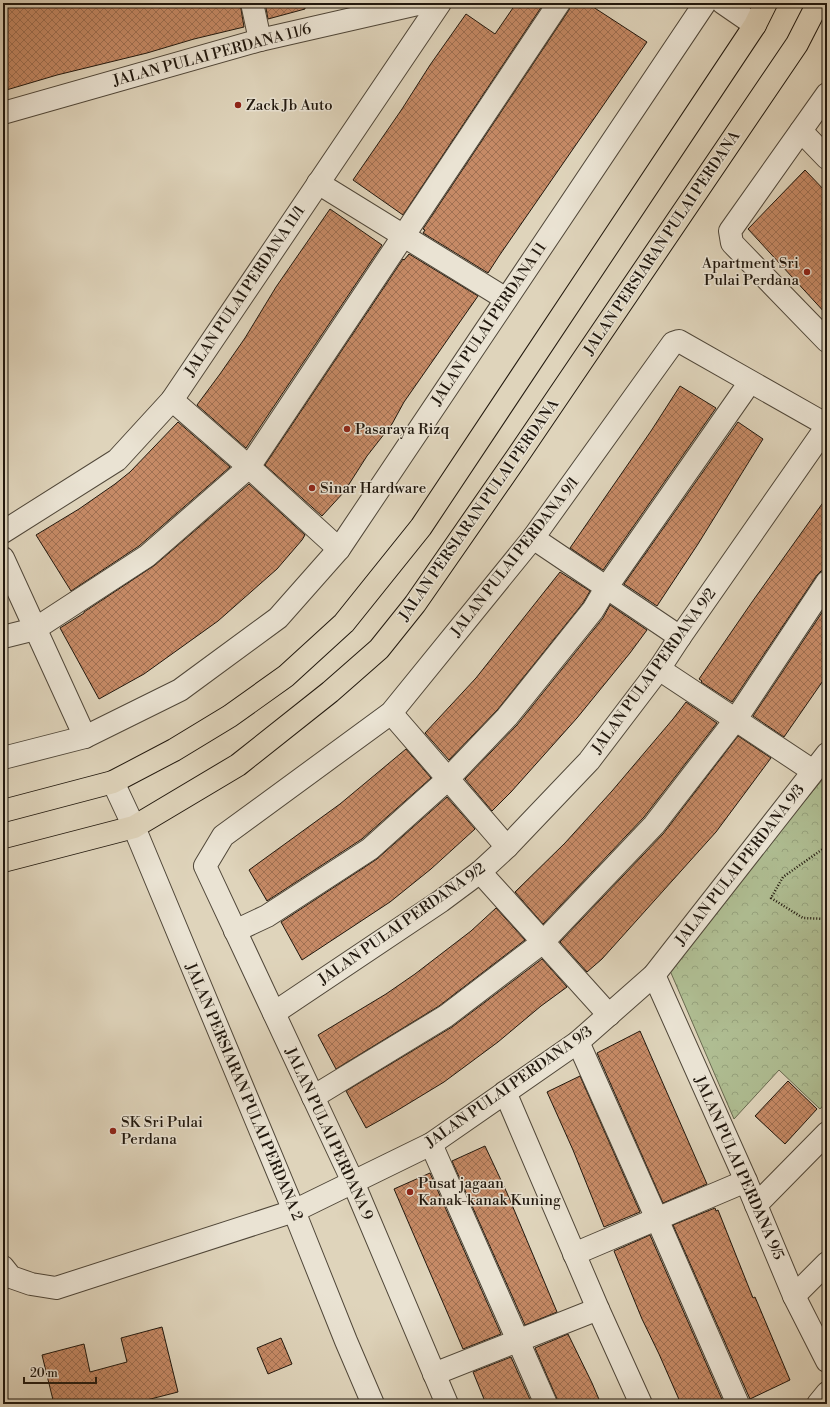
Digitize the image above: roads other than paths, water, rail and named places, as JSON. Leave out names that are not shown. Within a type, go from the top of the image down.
[{"type":"main road","points":[[3,812],[112,782],[174,750],[230,716],[286,676],[344,623],[421,526],[755,25],[766,3]]},
{"type":"main road","name":"JALAN PERSIARAN PULAI PERDANA","points":[[3,861],[134,827],[238,765],[330,692],[380,649],[415,604],[520,454],[797,44],[818,3]]},
{"type":"street","points":[[252,3],[260,40]]},
{"type":"street","name":"JALAN PULAI PERDANA 11/6","points":[[3,112],[260,40],[422,3]]},
{"type":"street","name":"JALAN PULAI PERDANA 11/1","points":[[3,532],[118,460],[172,400],[440,3]]},
{"type":"street","points":[[3,637],[35,629],[147,556],[249,467],[559,3]]},
{"type":"street","name":"JALAN PULAI PERDANA 11","points":[[3,758],[85,737],[180,690],[278,618],[339,548],[705,3]]},
{"type":"street","points":[[723,3],[755,25]]},
{"type":"street","points":[[827,94],[730,231],[732,243],[827,341]]},
{"type":"street","points":[[801,131],[827,158]]},
{"type":"street","points":[[318,183],[506,299]]},
{"type":"street","name":"JALAN PULAI PERDANA 9/1","points":[[205,866],[223,836],[390,713],[533,538],[673,343],[679,341],[827,425]]},
{"type":"street","points":[[235,931],[267,916],[370,849],[448,779],[507,717],[593,610],[606,588],[750,382]]},
{"type":"street","points":[[172,400],[339,548]]},
{"type":"street","name":"JALAN PULAI PERDANA 9/2","points":[[274,1013],[441,901],[480,872],[507,847],[589,761],[659,669],[827,425]]},
{"type":"street","points":[[533,538],[680,637]]},
{"type":"street","points":[[3,558],[85,737]]},
{"type":"street","points":[[313,1097],[446,1016],[543,942],[654,825],[736,719],[827,582]]},
{"type":"street","points":[[659,669],[813,771]]},
{"type":"street","points":[[390,713],[507,847]]},
{"type":"street","name":"JALAN PULAI PERDANA 9/3","points":[[3,1268],[11,1277],[31,1284],[56,1288],[294,1210],[431,1144],[578,1042],[654,975],[827,754]]},
{"type":"street","name":"JALAN PERSIARAN PULAI PERDANA 2","points":[[112,782],[134,827],[294,1210],[346,1341],[373,1404]]},
{"type":"street","name":"JALAN PULAI PERDANA 9","points":[[205,866],[353,1182],[447,1404]]},
{"type":"street","points":[[480,872],[609,1015]]},
{"type":"street","name":"JALAN PULAI PERDANA 9/5","points":[[654,975],[746,1181],[794,1296],[827,1361]]},
{"type":"street","points":[[578,1042],[738,1404]]},
{"type":"street","points":[[505,1092],[574,1254],[641,1404]]},
{"type":"street","points":[[756,1204],[827,1133]]},
{"type":"street","points":[[431,1144],[546,1404]]},
{"type":"street","points":[[574,1254],[746,1181]]},
{"type":"street","points":[[794,1296],[827,1263]]},
{"type":"street","points":[[434,1374],[598,1309]]},
{"type":"street","points":[[818,1404],[827,1394]]},
{"type":"place","name":"Zack Jb Auto","points":[[238,105]]},
{"type":"place","name":"Apartment Sri Pulai Perdana","points":[[807,272]]},
{"type":"place","name":"Pasaraya Rizq","points":[[347,429]]},
{"type":"place","name":"Sinar Hardware","points":[[312,488]]},
{"type":"place","name":"SK Sri Pulai Perdana","points":[[113,1131]]},
{"type":"place","name":"Pusat jagaan Kanak-kanak Kuning","points":[[410,1192]]}]
